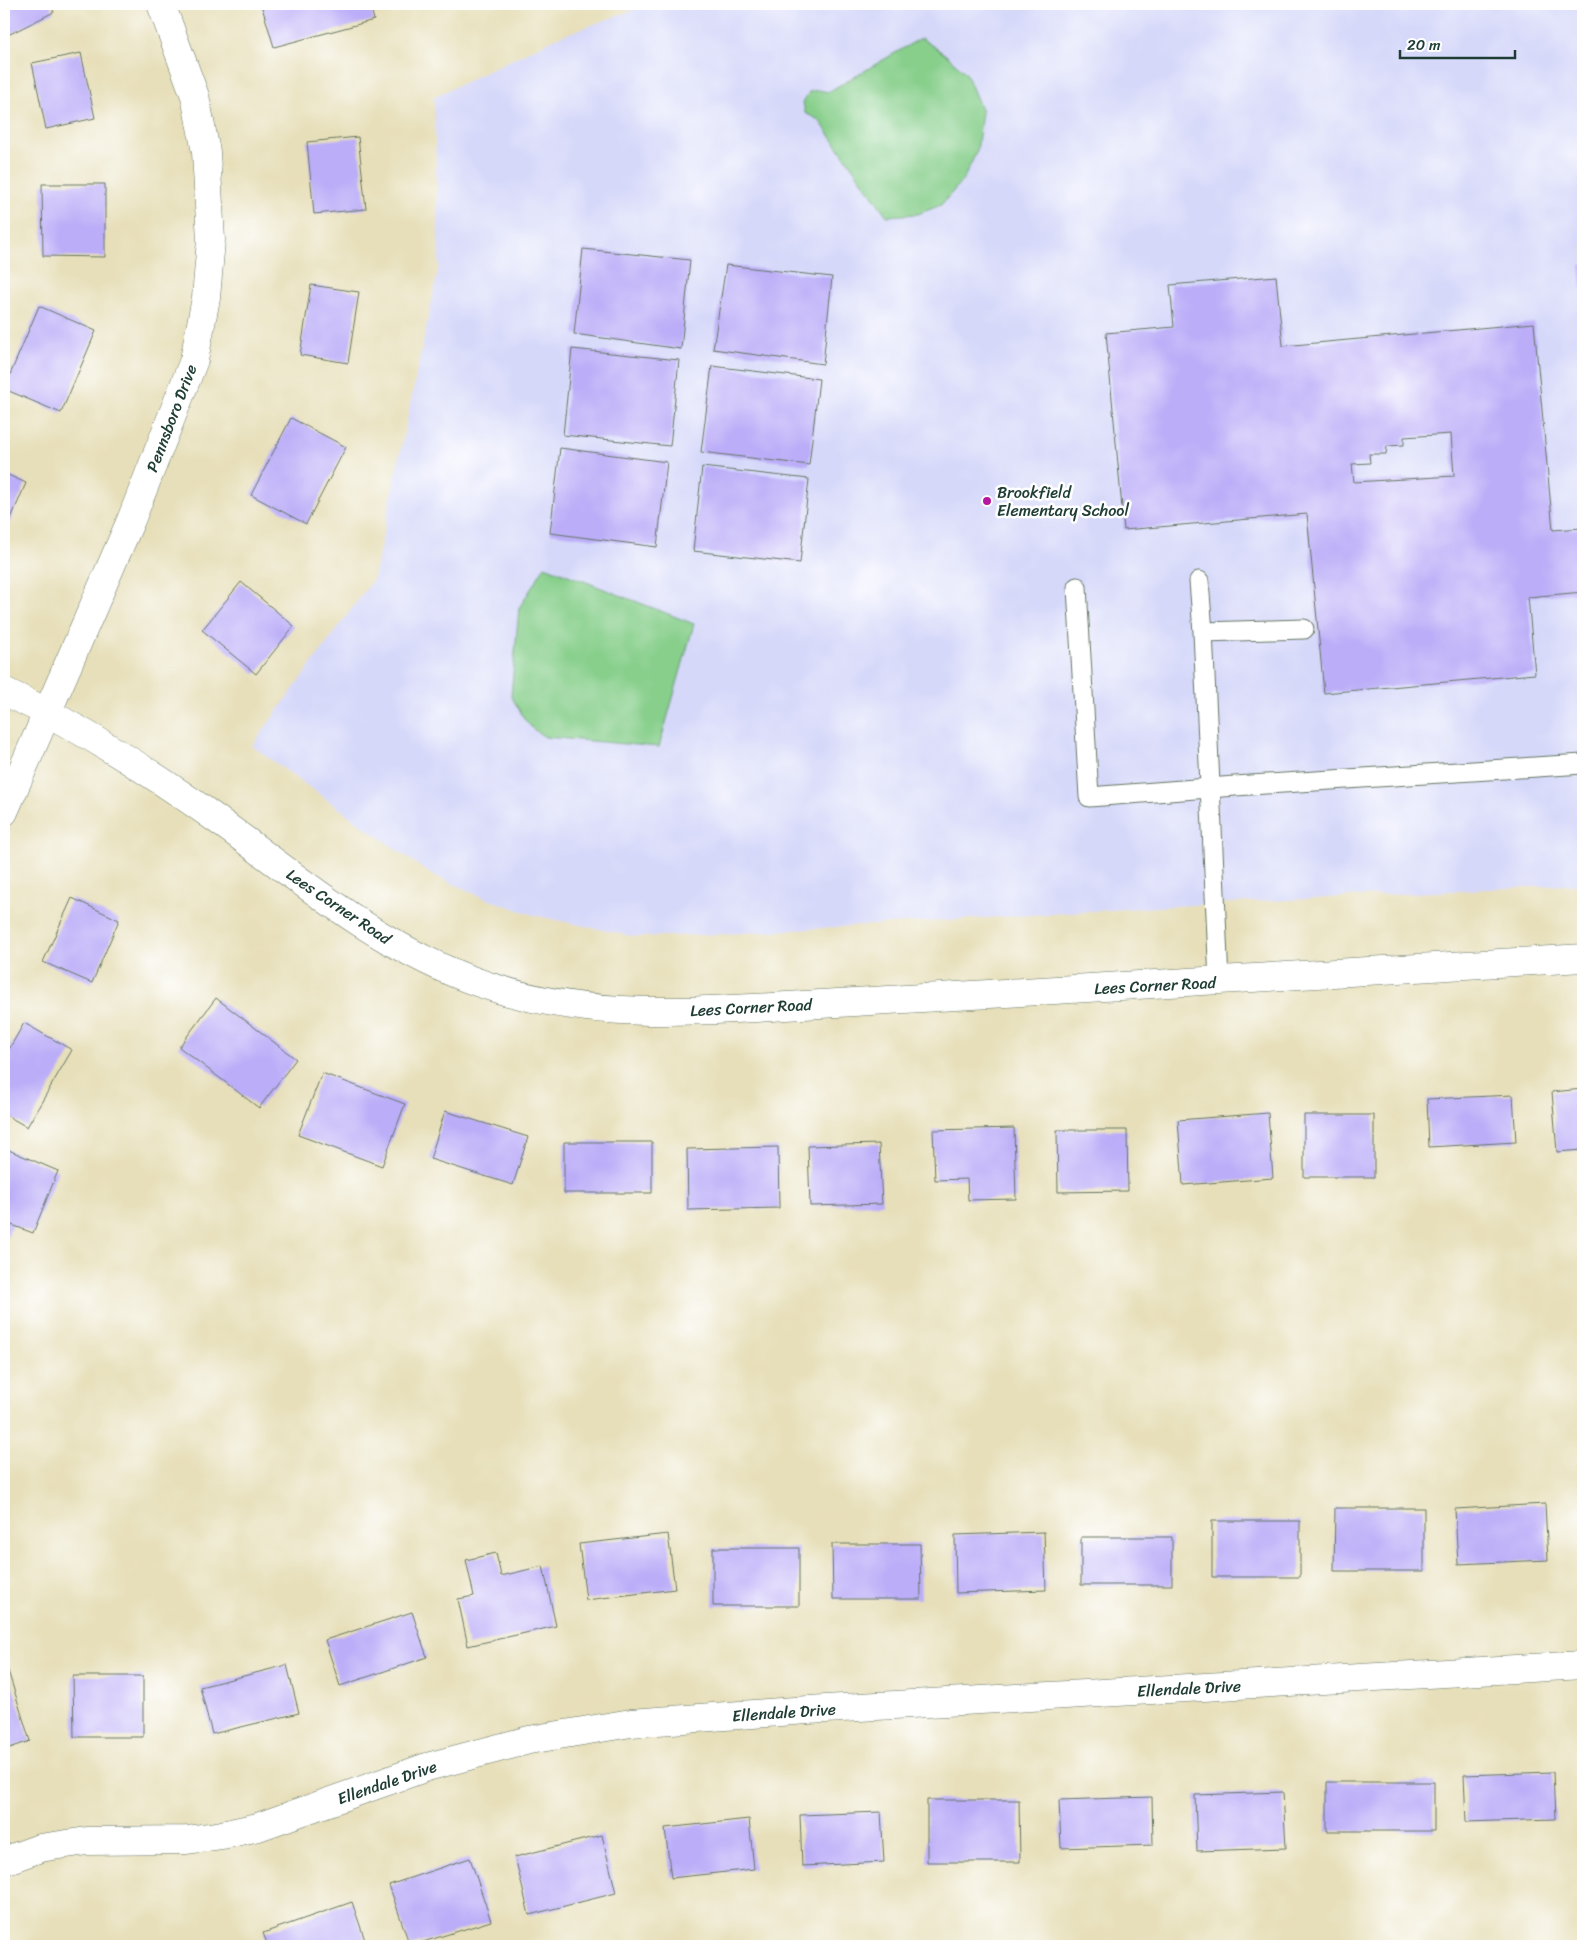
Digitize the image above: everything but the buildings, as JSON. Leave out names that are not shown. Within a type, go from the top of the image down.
[{"type":"street","name":"Pennsboro Drive","points":[[4,812],[131,520],[190,368],[206,298],[211,240],[206,152],[195,96],[161,4]]},
{"type":"street","name":"Lees Corner Road","points":[[4,692],[92,736],[215,818],[347,916],[385,939],[464,977],[550,1003],[640,1012],[729,1009],[1583,958]]},
{"type":"street","name":"Ellendale Drive","points":[[4,1861],[40,1848],[87,1841],[187,1840],[249,1829],[427,1768],[529,1740],[631,1723],[818,1710],[1583,1665]]},
{"type":"lane","points":[[1199,581],[1219,981]]},
{"type":"lane","points":[[1077,587],[1089,797],[1583,764]]},
{"type":"lane","points":[[1203,632],[1304,629]]},
{"type":"shaded area","name":"Brookfield Elementary School","points":[[650,4],[1583,4],[1583,884],[1175,906],[727,934],[636,937],[533,915],[487,899],[429,873],[252,746],[374,578],[439,266],[434,97],[558,37]]},
{"type":"green space","points":[[921,38],[946,55],[966,73],[982,112],[977,151],[963,180],[941,205],[918,214],[887,216],[819,120],[805,113],[803,102],[809,92],[819,90],[828,92]]},
{"type":"green space","points":[[545,566],[694,624],[659,747],[545,737],[533,729],[525,720],[511,696],[519,608]]},
{"type":"place","name":"Brookfield Elementary School","points":[[987,501]]}]
